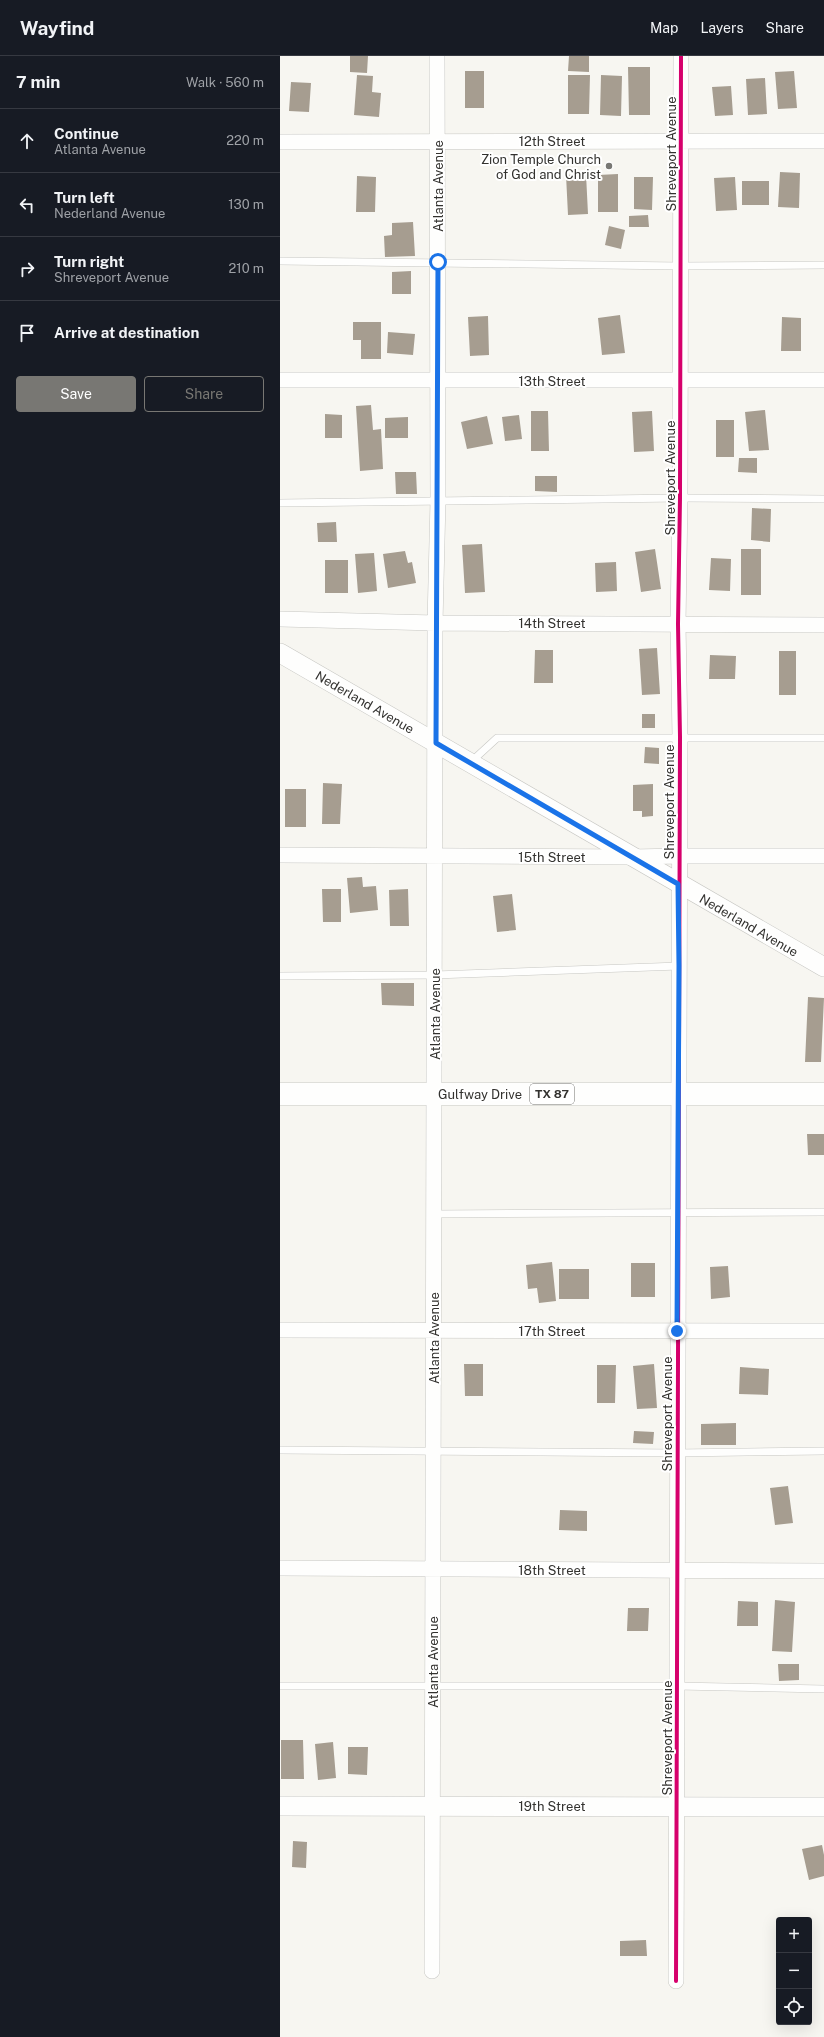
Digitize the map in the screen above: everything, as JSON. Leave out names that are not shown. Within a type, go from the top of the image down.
[{"type":"main road","name":"Gulfway Drive","points":[[280,1094],[824,1094]]},
{"type":"street","name":"Atlanta Avenue","points":[[432,1971],[434,1686],[435,623],[438,500],[437,56]]},
{"type":"street","name":"Shreveport Avenue","points":[[676,1981],[678,884],[680,737],[678,624],[680,498],[681,56]]},
{"type":"street","name":"12th Street","points":[[280,142],[824,141]]},
{"type":"street","name":"13th Street","points":[[280,380],[824,380]]},
{"type":"street","name":"14th Street","points":[[280,619],[435,623],[824,624]]},
{"type":"street","name":"Nederland Avenue","points":[[280,653],[436,743],[469,764],[824,967]]},
{"type":"street","name":"15th Street","points":[[280,856],[824,856]]},
{"type":"street","name":"17th Street","points":[[280,1330],[824,1331]]},
{"type":"street","name":"18th Street","points":[[280,1568],[824,1571]]},
{"type":"street","name":"19th Street","points":[[280,1806],[824,1807]]},
{"type":"lane","points":[[280,261],[680,266],[824,265]]},
{"type":"lane","points":[[280,503],[680,498],[824,499]]},
{"type":"lane","points":[[469,764],[497,738],[824,738]]},
{"type":"lane","points":[[280,976],[435,975],[679,966]]},
{"type":"lane","points":[[435,1214],[824,1212]]},
{"type":"lane","points":[[280,1450],[677,1453],[824,1451]]},
{"type":"lane","points":[[280,1686],[677,1686],[824,1689]]},
{"type":"building","points":[[350,56],[368,56],[367,73],[350,72]]},
{"type":"building","points":[[569,56],[589,56],[589,72],[568,71]]},
{"type":"building","points":[[628,67],[650,67],[650,115],[629,115]]},
{"type":"building","points":[[465,71],[484,71],[484,108],[465,108]]},
{"type":"building","points":[[794,71],[797,108],[778,109],[775,72]]},
{"type":"building","points":[[357,75],[373,76],[372,92],[381,93],[379,117],[354,115]]},
{"type":"building","points":[[568,75],[590,75],[589,114],[568,114]]},
{"type":"building","points":[[601,75],[622,76],[621,116],[600,115]]},
{"type":"building","points":[[765,78],[767,114],[748,115],[746,79]]},
{"type":"building","points":[[291,82],[311,83],[309,112],[289,111]]},
{"type":"building","points":[[731,86],[733,115],[715,116],[712,87]]},
{"type":"building","points":[[780,172],[800,173],[799,208],[778,207]]},
{"type":"building","points":[[586,174],[588,214],[568,215],[566,175]]},
{"type":"building","points":[[618,174],[618,212],[598,212],[598,175]]},
{"type":"building","points":[[357,176],[376,177],[375,212],[356,212]]},
{"type":"building","points":[[634,177],[653,177],[652,210],[634,209]]},
{"type":"building","points":[[735,177],[737,210],[716,211],[714,178]]},
{"type":"building","points":[[742,181],[769,181],[769,205],[742,205]]},
{"type":"building","points":[[648,215],[649,227],[629,227],[629,216]]},
{"type":"building","points":[[413,222],[415,256],[385,257],[384,236],[392,235],[392,223]]},
{"type":"building","points":[[609,226],[625,230],[621,249],[605,245]]},
{"type":"building","points":[[411,271],[411,294],[392,294],[392,272]]},
{"type":"building","points":[[620,315],[625,353],[602,355],[598,318]]},
{"type":"building","points":[[488,316],[489,355],[470,356],[468,317]]},
{"type":"building","points":[[782,317],[801,318],[801,351],[781,351]]},
{"type":"building","points":[[353,322],[381,322],[381,359],[361,359],[361,340],[353,340]]},
{"type":"building","points":[[388,332],[415,334],[413,355],[387,353]]},
{"type":"building","points":[[371,405],[373,430],[381,429],[383,469],[360,471],[356,406]]},
{"type":"building","points":[[765,410],[769,450],[749,451],[745,412]]},
{"type":"building","points":[[531,411],[548,411],[549,451],[531,451]]},
{"type":"building","points":[[652,411],[654,451],[634,452],[632,412]]},
{"type":"building","points":[[325,414],[342,415],[342,438],[325,438]]},
{"type":"building","points":[[519,415],[522,439],[505,441],[502,417]]},
{"type":"building","points":[[487,416],[493,444],[467,449],[461,422]]},
{"type":"building","points":[[408,417],[408,438],[385,438],[385,418]]},
{"type":"building","points":[[716,420],[734,420],[734,457],[716,457]]},
{"type":"building","points":[[739,458],[757,458],[757,473],[738,472]]},
{"type":"building","points":[[395,472],[416,472],[417,494],[396,494]]},
{"type":"building","points":[[535,476],[557,476],[557,492],[535,491]]},
{"type":"building","points":[[752,508],[771,509],[770,542],[751,540]]},
{"type":"building","points":[[336,522],[337,542],[318,542],[317,523]]},
{"type":"building","points":[[482,544],[485,592],[465,593],[462,545]]},
{"type":"building","points":[[655,549],[661,589],[641,592],[635,552]]},
{"type":"building","points":[[741,549],[761,549],[761,595],[741,595]]},
{"type":"building","points":[[405,551],[408,563],[412,562],[416,583],[388,588],[383,554]]},
{"type":"building","points":[[374,553],[377,591],[358,593],[355,554]]},
{"type":"building","points":[[711,558],[731,559],[730,591],[709,590]]},
{"type":"building","points":[[325,560],[348,560],[348,593],[325,593]]},
{"type":"building","points":[[616,562],[617,591],[596,592],[595,563]]},
{"type":"building","points":[[657,648],[660,694],[642,695],[639,649]]},
{"type":"building","points":[[535,650],[553,650],[553,683],[534,683]]},
{"type":"building","points":[[779,651],[796,651],[796,695],[779,695]]},
{"type":"building","points":[[710,655],[736,656],[735,679],[709,679]]},
{"type":"building","points":[[642,714],[655,714],[655,728],[642,728]]},
{"type":"building","points":[[645,747],[659,748],[659,764],[644,763]]},
{"type":"building","points":[[323,783],[342,784],[340,824],[322,824]]},
{"type":"building","points":[[653,784],[653,816],[642,817],[642,811],[633,811],[633,785]]},
{"type":"building","points":[[285,789],[306,789],[306,827],[285,827]]},
{"type":"building","points":[[362,877],[363,887],[376,886],[378,910],[350,913],[347,878]]},
{"type":"building","points":[[322,889],[341,889],[341,922],[323,922]]},
{"type":"building","points":[[408,889],[409,926],[390,926],[389,890]]},
{"type":"building","points":[[512,894],[516,930],[497,932],[493,896]]},
{"type":"building","points":[[381,983],[414,983],[414,1006],[382,1005]]},
{"type":"building","points":[[808,997],[824,998],[821,1062],[805,1062]]},
{"type":"building","points":[[807,1134],[824,1134],[824,1155],[808,1155]]},
{"type":"building","points":[[552,1262],[556,1301],[539,1303],[537,1288],[528,1289],[526,1265]]},
{"type":"building","points":[[631,1263],[655,1263],[655,1297],[631,1297]]},
{"type":"building","points":[[728,1266],[730,1297],[711,1299],[710,1267]]},
{"type":"building","points":[[559,1269],[589,1269],[589,1299],[559,1299]]},
{"type":"building","points":[[464,1364],[483,1364],[483,1396],[465,1396]]},
{"type":"building","points":[[654,1364],[657,1408],[637,1409],[633,1366]]},
{"type":"building","points":[[597,1365],[616,1365],[615,1403],[597,1403]]},
{"type":"building","points":[[740,1367],[769,1369],[768,1395],[739,1394]]},
{"type":"building","points":[[736,1423],[736,1445],[701,1445],[701,1424]]},
{"type":"building","points":[[634,1431],[654,1432],[653,1444],[633,1443]]},
{"type":"building","points":[[788,1486],[793,1523],[775,1525],[770,1488]]},
{"type":"building","points":[[560,1510],[587,1511],[587,1531],[559,1530]]},
{"type":"building","points":[[775,1600],[795,1602],[792,1652],[772,1651]]},
{"type":"building","points":[[738,1601],[758,1602],[758,1626],[737,1626]]},
{"type":"building","points":[[628,1608],[649,1608],[648,1631],[627,1631]]},
{"type":"building","points":[[778,1664],[799,1664],[799,1680],[779,1681]]},
{"type":"building","points":[[281,1740],[303,1740],[304,1779],[281,1779]]},
{"type":"building","points":[[333,1742],[336,1778],[318,1780],[315,1744]]},
{"type":"building","points":[[348,1747],[368,1747],[367,1775],[348,1774]]},
{"type":"building","points":[[293,1841],[307,1842],[306,1868],[292,1867]]},
{"type":"building","points":[[822,1845],[824,1855],[824,1876],[809,1880],[802,1849]]},
{"type":"building","points":[[646,1940],[647,1956],[620,1956],[620,1941]]},
{"type":"cycle path","points":[[676,1981],[680,737],[678,624],[680,498],[681,56]]},
{"type":"place","name":"Zion Temple Church of God and Christ","points":[[609,166]]},
{"type":"route","points":[[438,262],[438,500],[435,623],[436,743],[469,764],[678,884],[677,1331]]}]
